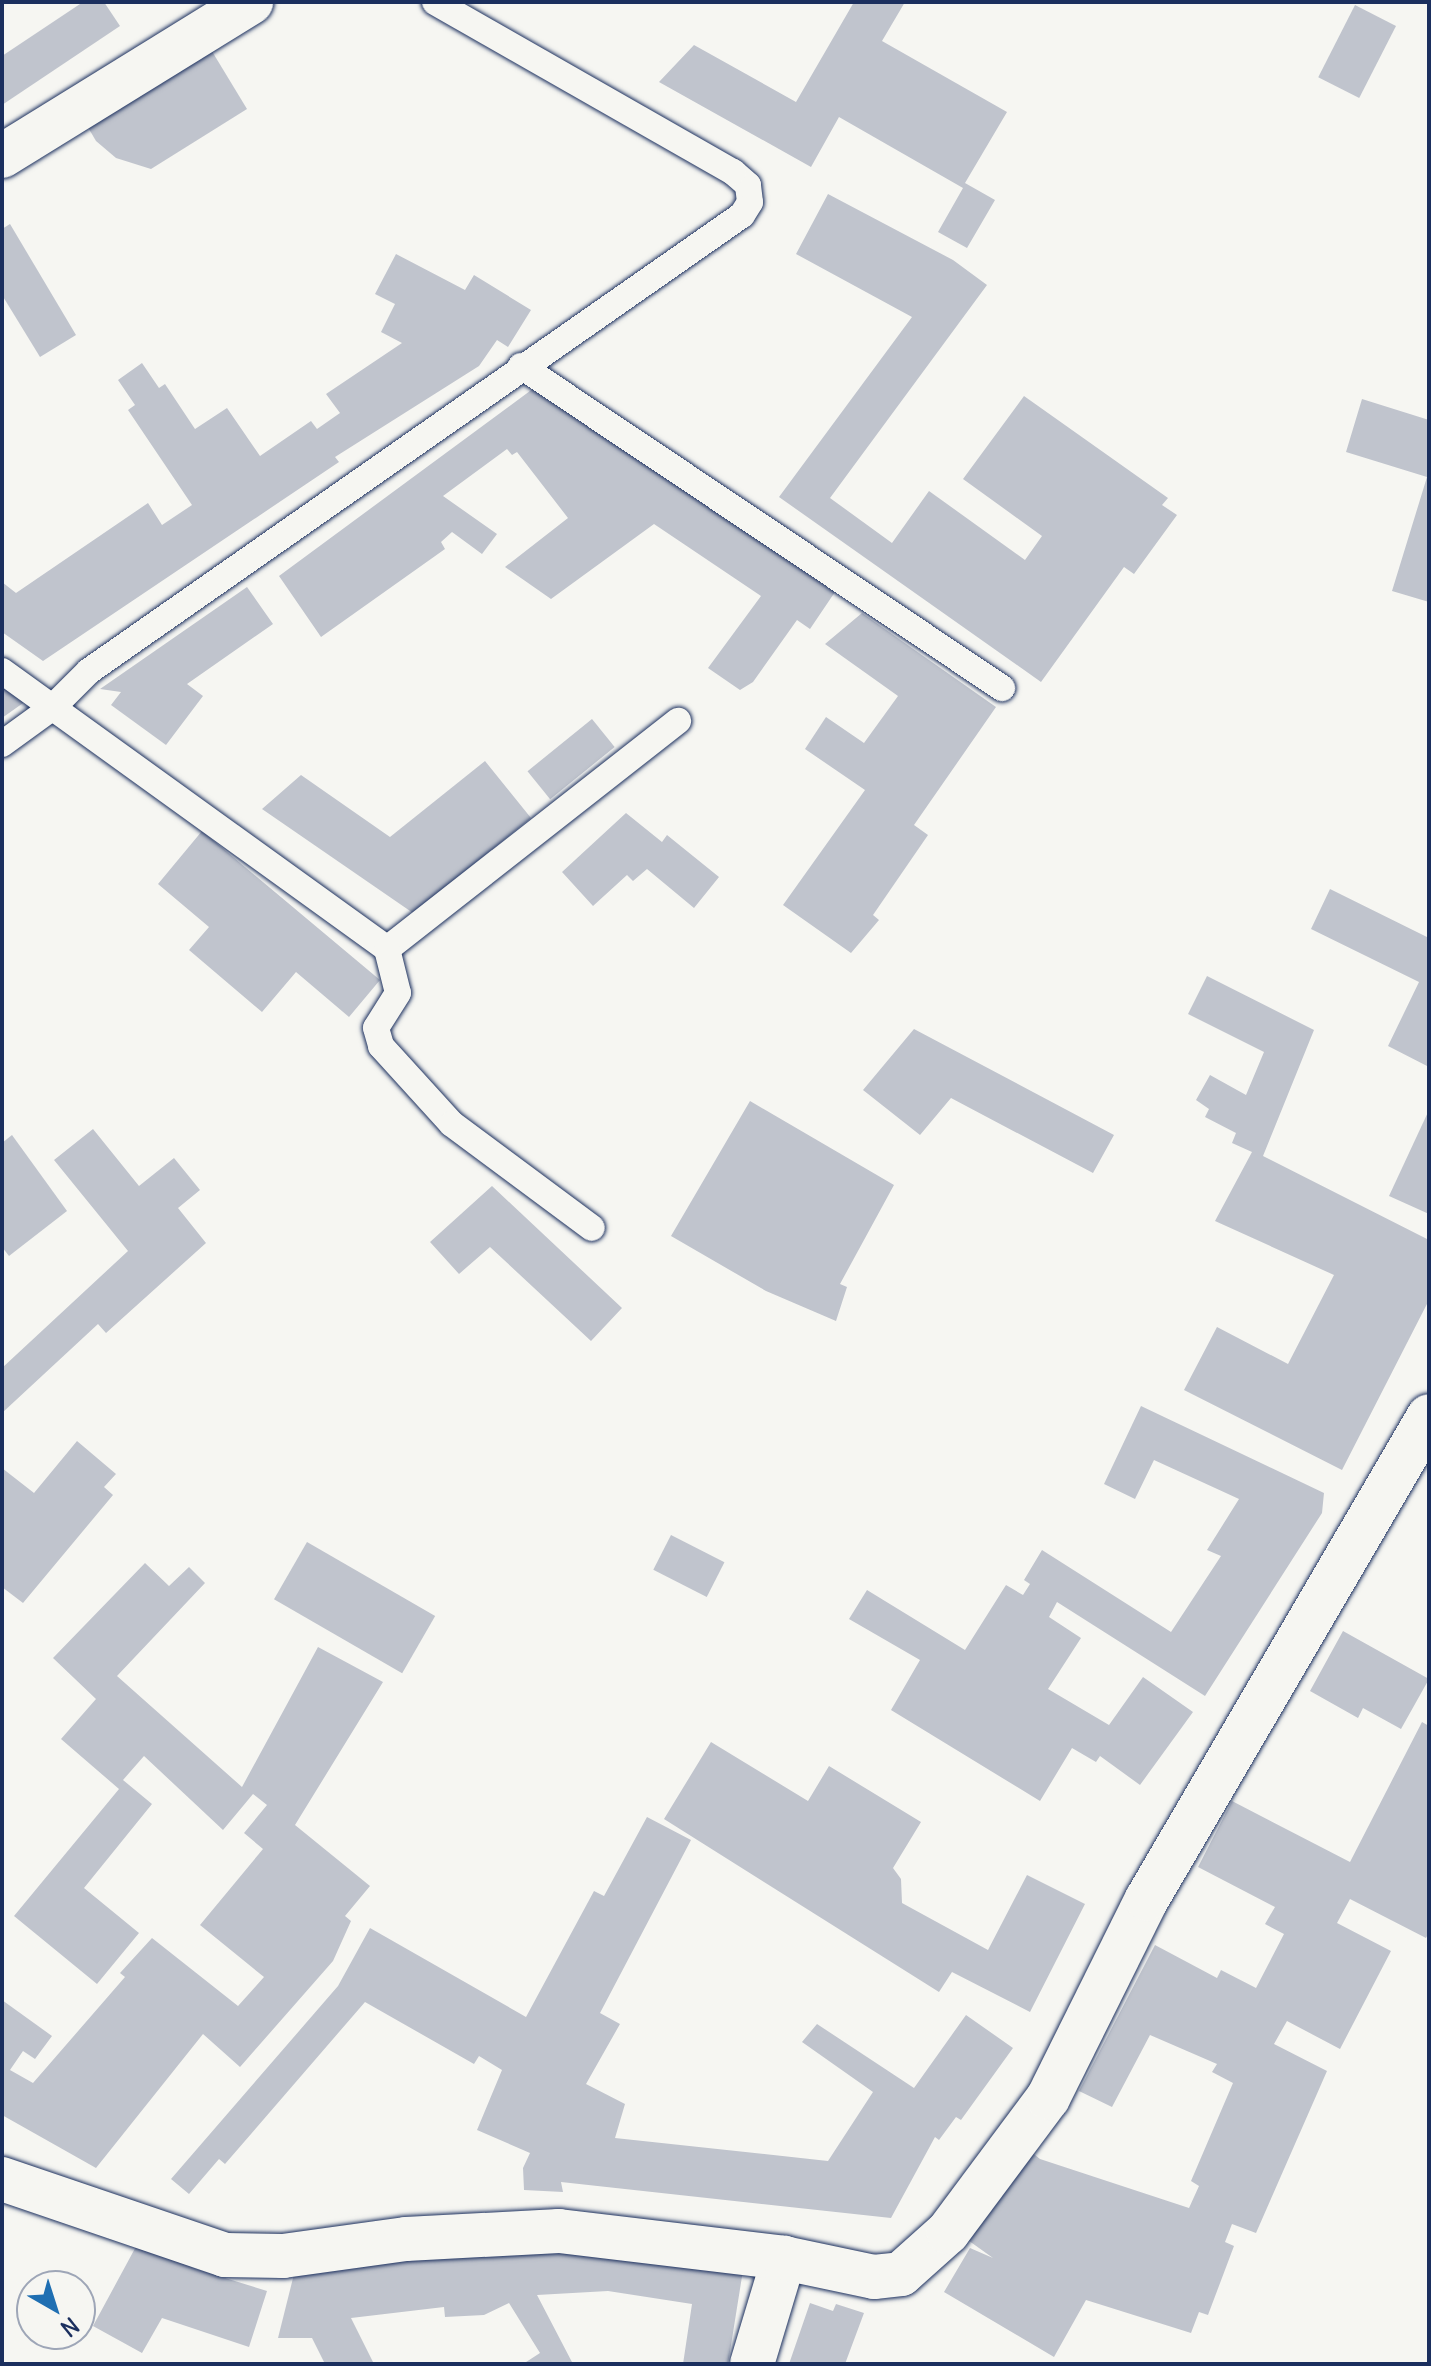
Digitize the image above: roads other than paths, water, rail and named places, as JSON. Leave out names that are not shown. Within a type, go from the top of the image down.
[{"type":"street","points":[[2,156],[251,2]]},
{"type":"street","points":[[2,2179],[225,2255],[283,2256],[406,2239],[559,2231],[784,2258],[874,2277],[901,2274],[948,2232],[1048,2098],[1147,1899],[1429,1416]]},
{"type":"street","points":[[752,2364],[784,2258]]},
{"type":"lane","points":[[2,744],[53,707],[89,671],[521,366],[742,215],[750,202],[748,185],[435,2]]},
{"type":"lane","points":[[521,366],[1002,688]]},
{"type":"lane","points":[[2,671],[387,949],[398,993],[376,1028],[381,1046],[452,1124],[592,1228]]},
{"type":"lane","points":[[387,949],[678,721]]}]
